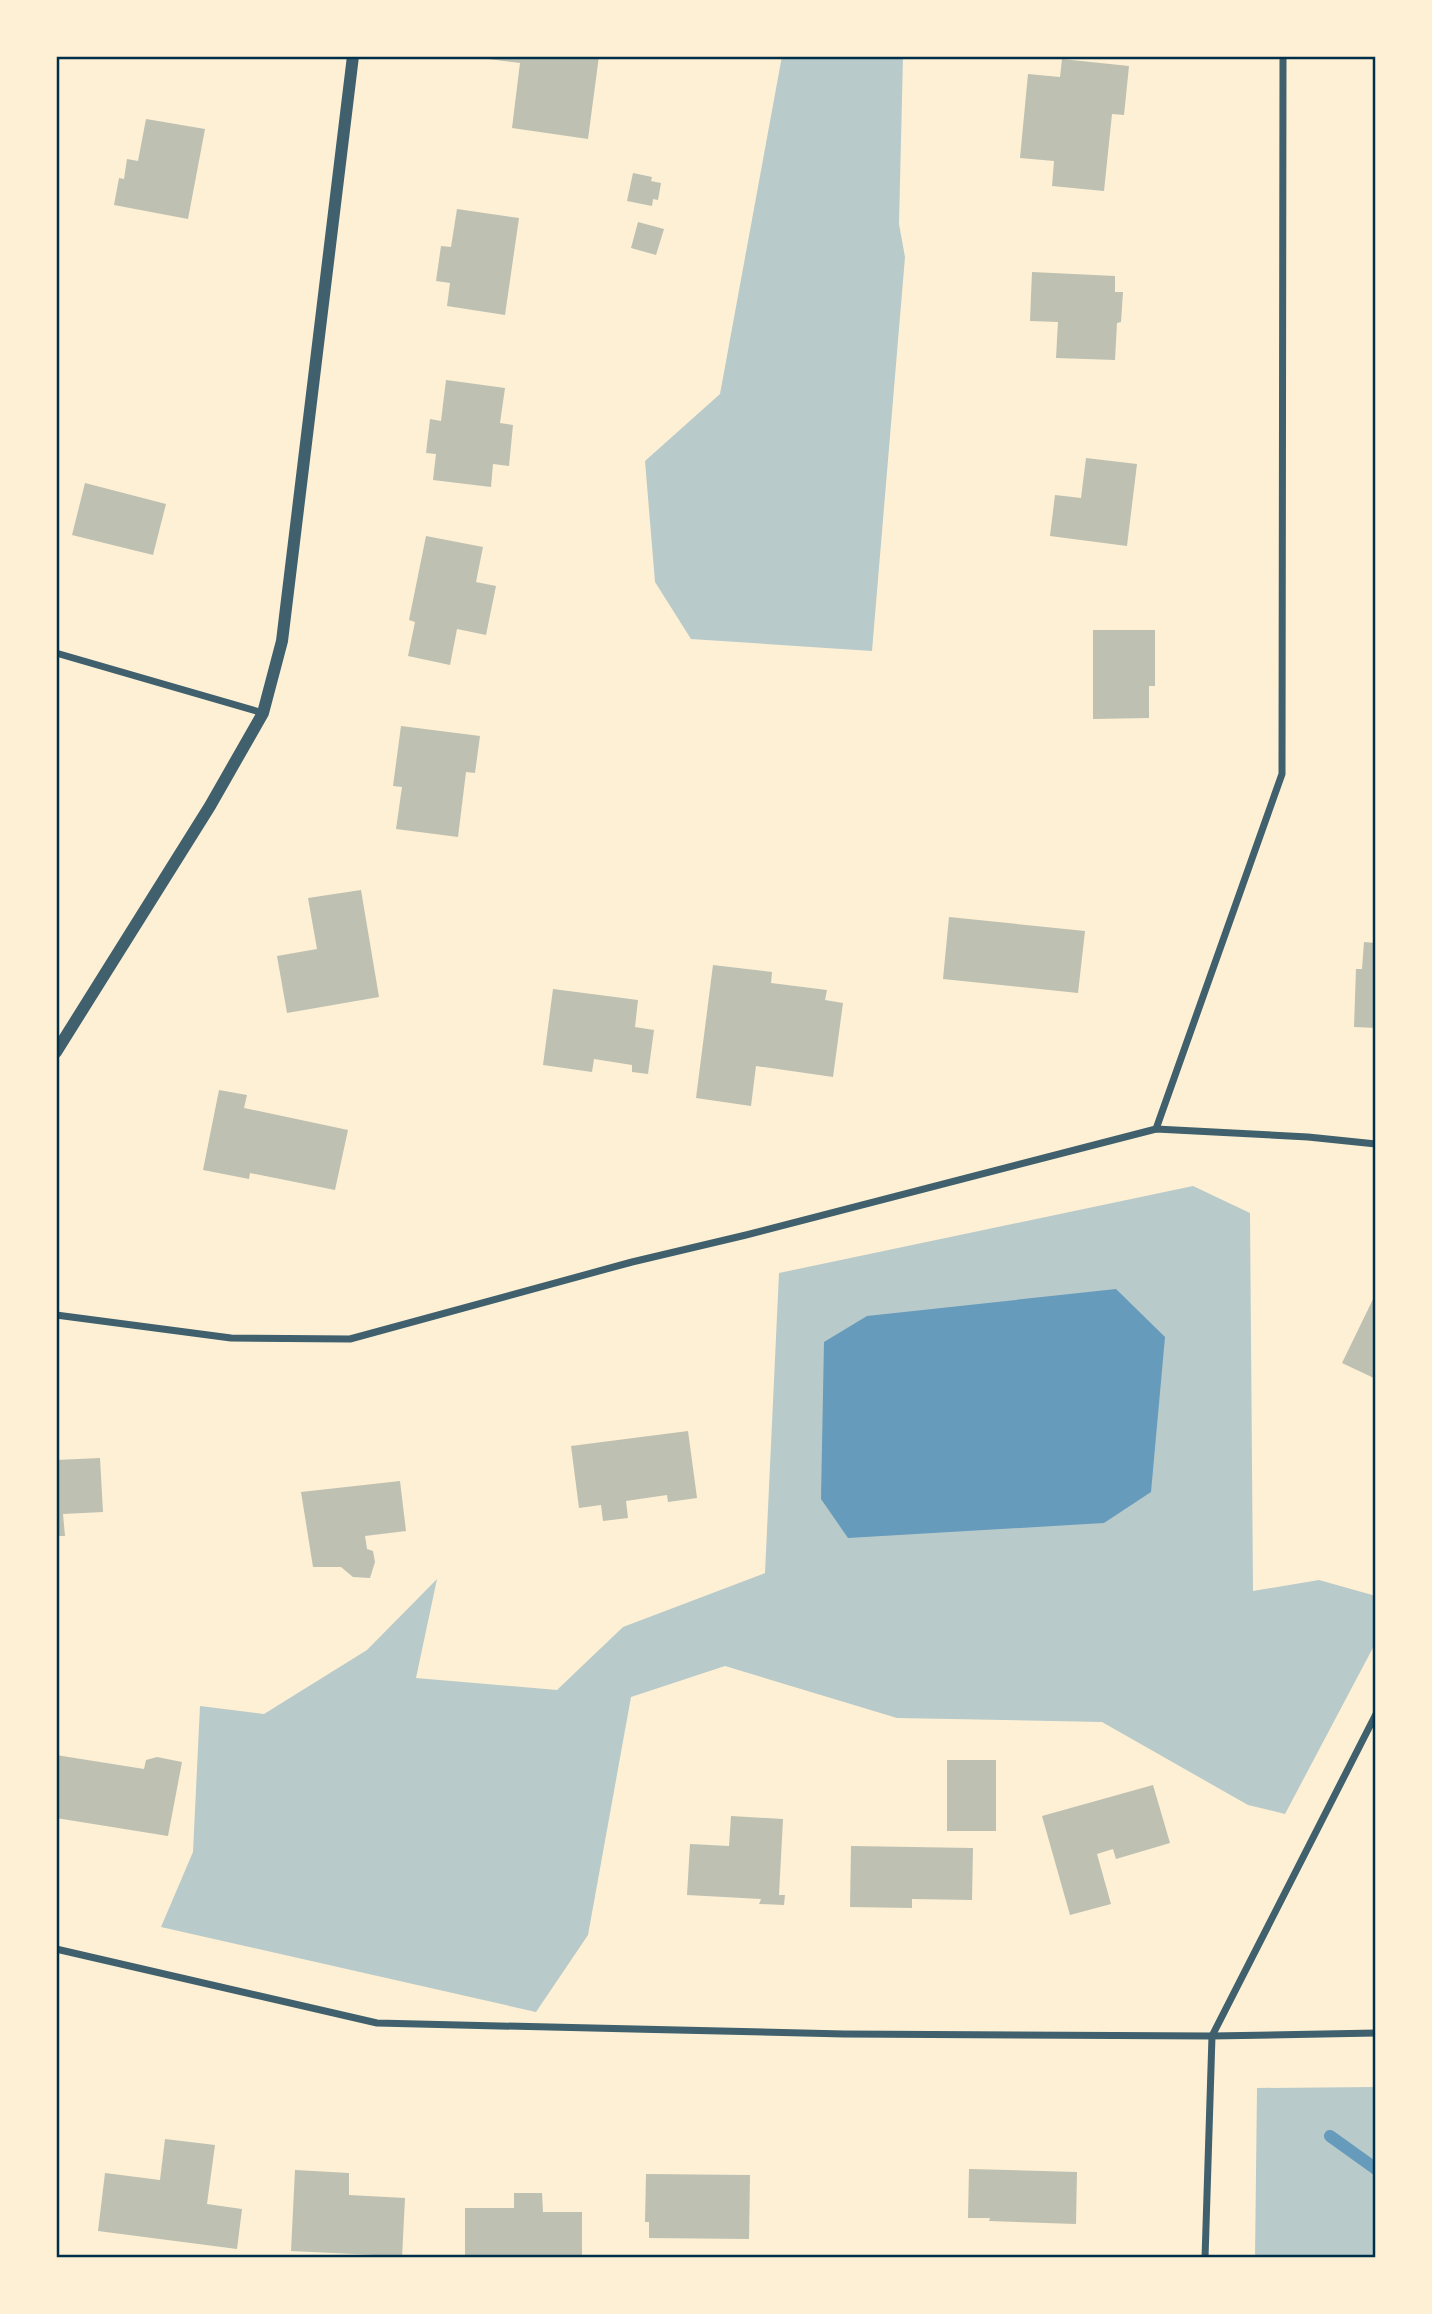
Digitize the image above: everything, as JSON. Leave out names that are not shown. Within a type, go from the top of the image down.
[{"type":"street","points":[[56,1052],[209,806],[263,713],[282,641],[353,56]]},
{"type":"street","points":[[1156,1129],[1282,774],[1283,56]]},
{"type":"street","points":[[56,653],[263,713]]},
{"type":"street","points":[[56,1315],[231,1338],[350,1339],[632,1262],[1156,1129],[1308,1137],[1376,1144]]},
{"type":"street","points":[[1205,2258],[1212,2036],[1376,1714]]},
{"type":"street","points":[[56,1949],[377,2023],[844,2034],[1212,2036],[1376,2033]]},
{"type":"shaded area","points":[[782,56],[903,56],[899,224],[905,257],[872,651],[691,639],[655,582],[645,461],[720,394]]},
{"type":"shaded area","points":[[1193,1186],[1250,1213],[1253,1591],[1319,1580],[1376,1596],[1376,1642],[1285,1814],[1248,1805],[1102,1722],[897,1718],[725,1666],[631,1697],[588,1935],[536,2012],[161,1927],[193,1852],[200,1706],[264,1714],[367,1650],[437,1579],[416,1678],[557,1690],[623,1627],[765,1573],[779,1273]]},
{"type":"shaded area","points":[[1376,2087],[1376,2258],[1255,2258],[1257,2088]]},
{"type":"water","points":[[1116,1289],[1165,1337],[1151,1492],[1104,1523],[848,1538],[821,1499],[824,1342],[867,1316]]},
{"type":"building","points":[[480,56],[599,56],[588,139],[512,128],[520,63]]},
{"type":"building","points":[[1062,59],[1129,66],[1124,115],[1112,114],[1104,191],[1052,186],[1054,161],[1020,158],[1028,74],[1060,77]]},
{"type":"building","points":[[146,119],[205,129],[188,219],[114,205],[119,178],[124,179],[127,159],[138,161]]},
{"type":"building","points":[[633,173],[652,177],[651,181],[661,183],[658,200],[653,199],[652,206],[627,201]]},
{"type":"building","points":[[457,209],[519,218],[505,315],[447,306],[450,283],[436,281],[441,246],[451,247]]},
{"type":"building","points":[[638,222],[664,229],[656,255],[631,248]]},
{"type":"building","points":[[1032,272],[1115,276],[1115,292],[1123,292],[1121,322],[1117,323],[1115,360],[1056,358],[1058,322],[1030,321]]},
{"type":"building","points":[[446,380],[505,388],[500,423],[513,425],[509,466],[493,464],[491,487],[433,480],[436,454],[426,453],[430,419],[441,421]]},
{"type":"building","points":[[1086,458],[1137,464],[1127,546],[1050,536],[1055,495],[1081,498]]},
{"type":"building","points":[[85,483],[166,504],[153,555],[72,535]]},
{"type":"building","points":[[426,536],[483,547],[476,582],[496,586],[486,635],[457,629],[450,665],[408,656],[415,622],[409,620]]},
{"type":"building","points":[[1093,630],[1155,630],[1155,686],[1149,686],[1149,718],[1093,719]]},
{"type":"building","points":[[401,726],[480,736],[475,773],[466,772],[458,837],[396,829],[402,787],[393,786]]},
{"type":"building","points":[[361,890],[379,997],[287,1013],[277,956],[317,949],[308,898]]},
{"type":"building","points":[[949,917],[1085,931],[1078,993],[943,979]]},
{"type":"building","points":[[1364,942],[1376,943],[1376,1028],[1354,1027],[1356,969],[1362,969]]},
{"type":"building","points":[[713,965],[772,972],[771,983],[827,990],[825,1000],[843,1003],[833,1077],[756,1066],[751,1106],[696,1098]]},
{"type":"building","points":[[553,989],[638,1000],[635,1027],[654,1030],[648,1074],[632,1072],[632,1065],[594,1059],[592,1072],[543,1065]]},
{"type":"building","points":[[219,1090],[247,1095],[244,1108],[348,1130],[335,1190],[250,1173],[249,1179],[203,1170]]},
{"type":"building","points":[[1376,1293],[1376,1379],[1342,1363]]},
{"type":"building","points":[[688,1431],[697,1498],[668,1502],[667,1495],[626,1501],[628,1518],[603,1521],[601,1505],[579,1508],[571,1446]]},
{"type":"building","points":[[100,1458],[103,1512],[63,1514],[65,1536],[56,1536],[56,1460]]},
{"type":"building","points":[[400,1481],[406,1531],[365,1536],[367,1549],[373,1551],[375,1562],[370,1578],[353,1577],[341,1567],[313,1567],[301,1492]]},
{"type":"building","points":[[56,1755],[144,1769],[146,1760],[157,1757],[182,1762],[168,1836],[56,1818]]},
{"type":"building","points":[[947,1760],[996,1760],[996,1831],[947,1831]]},
{"type":"building","points":[[1153,1785],[1170,1843],[1116,1859],[1113,1849],[1097,1854],[1111,1904],[1070,1915],[1042,1816]]},
{"type":"building","points":[[731,1816],[783,1819],[779,1895],[785,1895],[784,1905],[759,1904],[761,1899],[687,1895],[690,1844],[729,1846]]},
{"type":"building","points":[[851,1846],[973,1848],[972,1900],[912,1899],[912,1908],[850,1907]]},
{"type":"building","points":[[165,2139],[215,2145],[207,2204],[242,2209],[237,2249],[98,2231],[105,2173],[160,2180]]},
{"type":"building","points":[[969,2169],[1077,2172],[1076,2224],[968,2218]]},
{"type":"building","points":[[295,2170],[349,2173],[349,2195],[405,2198],[402,2258],[291,2251]]},
{"type":"building","points":[[646,2174],[750,2175],[749,2239],[649,2238],[649,2222],[645,2222]]},
{"type":"building","points":[[514,2193],[542,2193],[543,2212],[582,2212],[582,2258],[465,2258],[465,2208],[514,2208]]},
{"type":"waterway","points":[[1330,2136],[1376,2169]]}]
